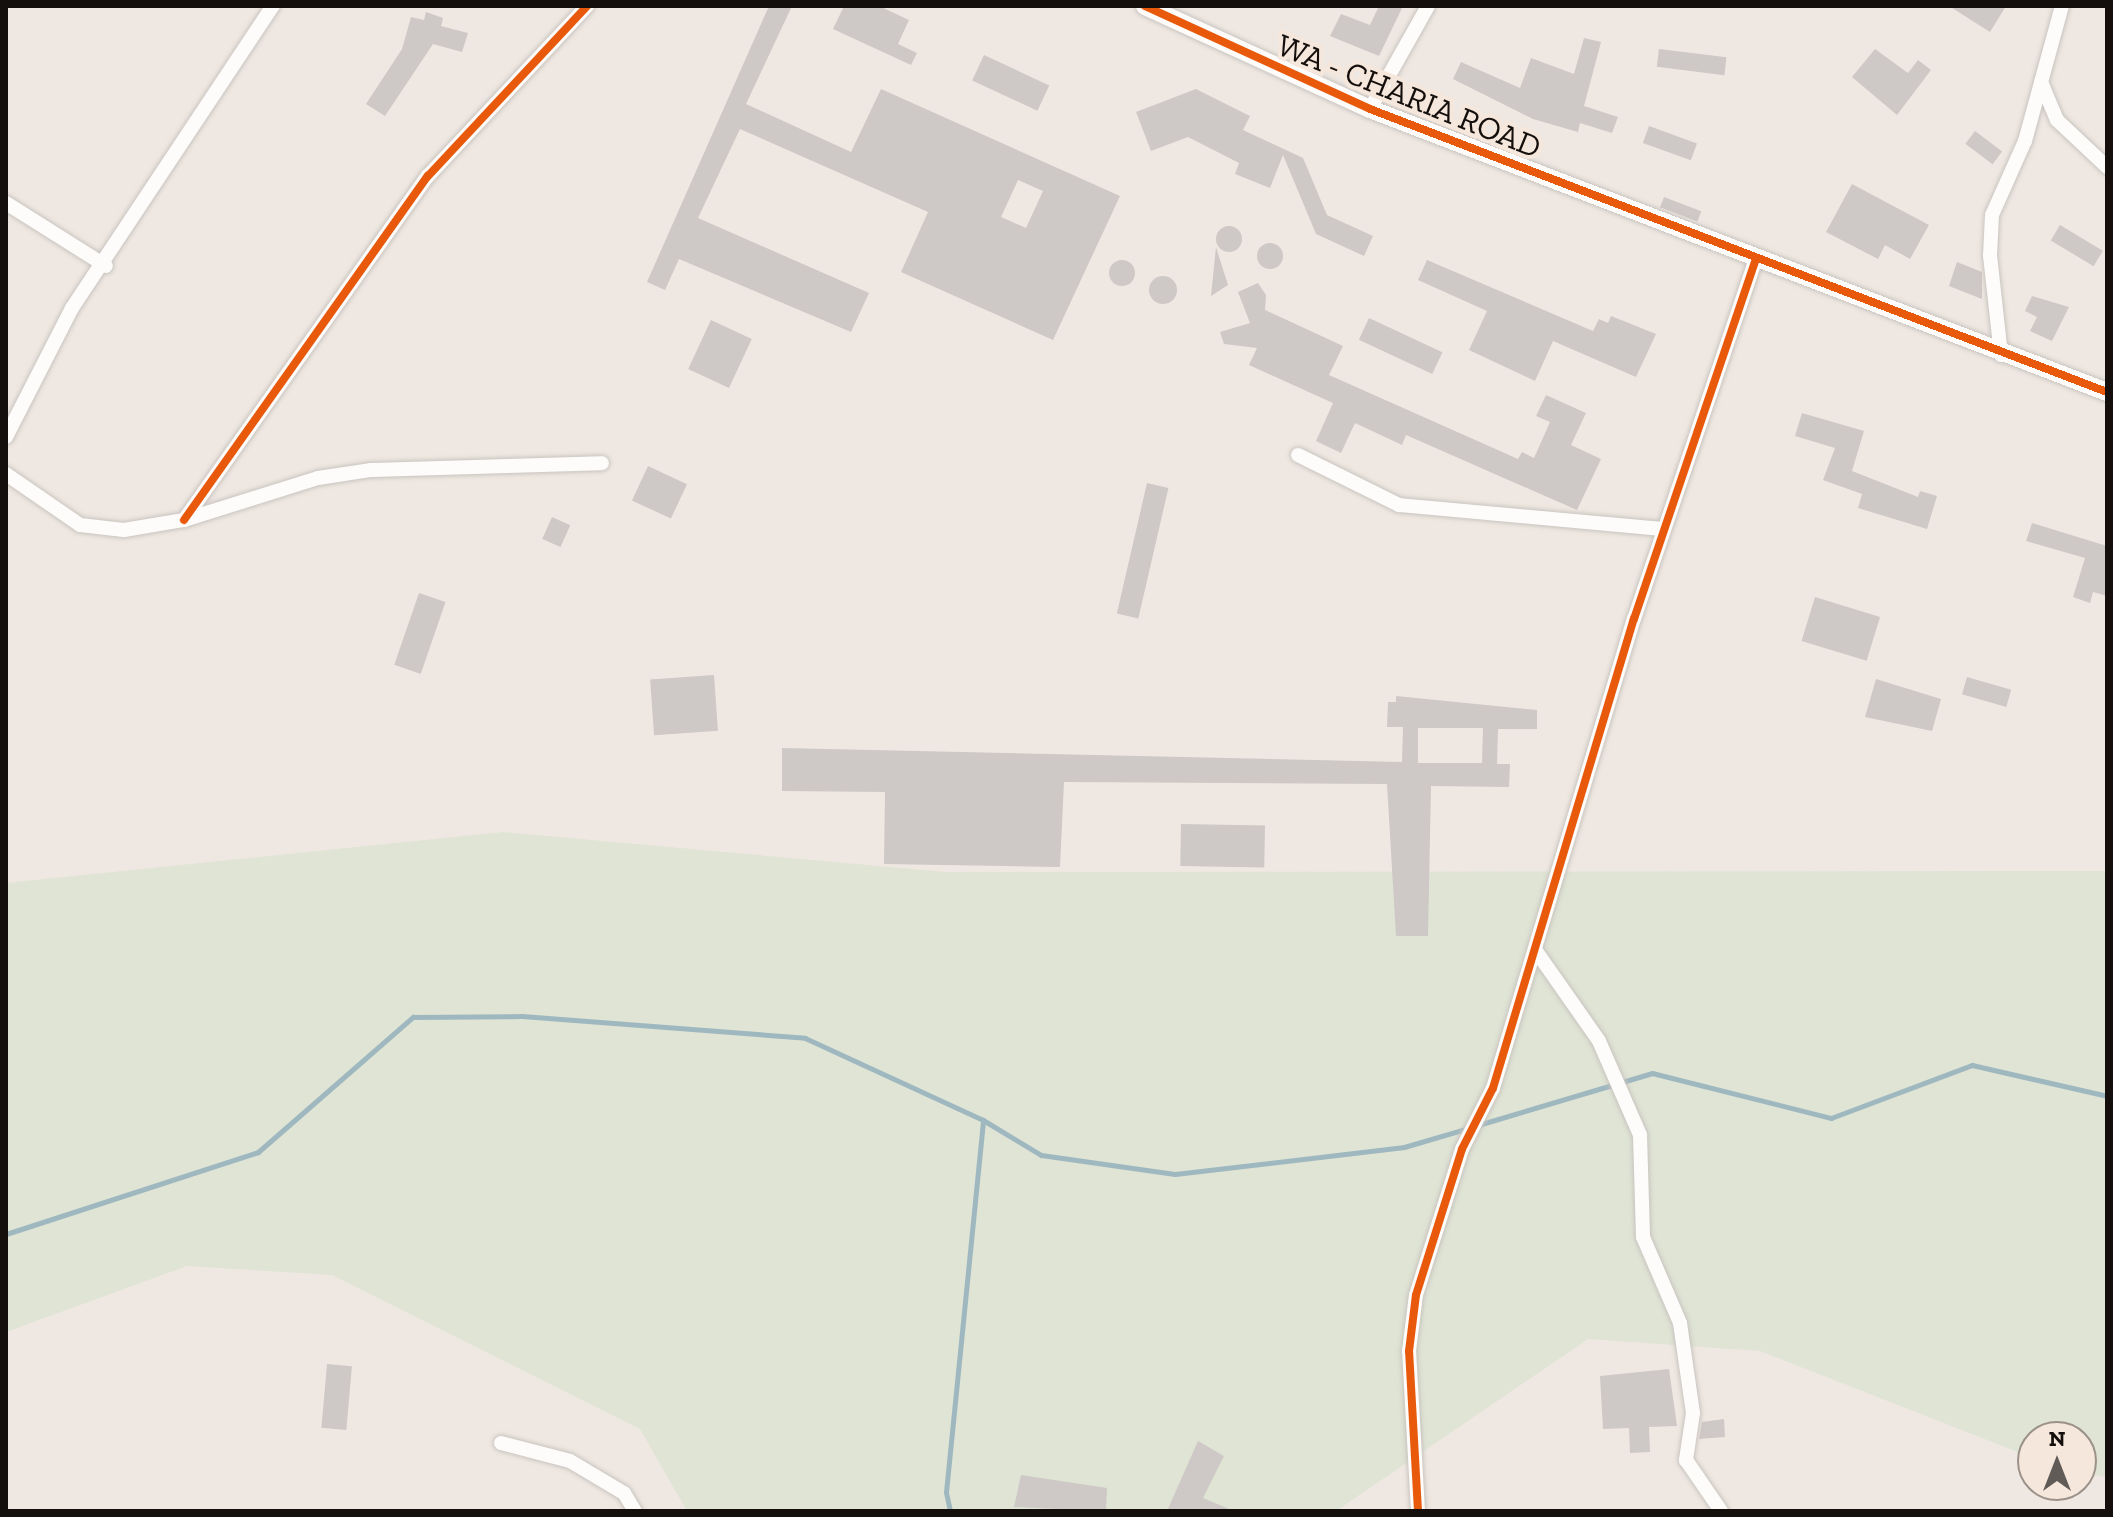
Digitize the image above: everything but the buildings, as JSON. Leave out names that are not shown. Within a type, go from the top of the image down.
[{"type":"street","points":[[6,437],[72,308],[106,266],[273,6]]},
{"type":"street","points":[[184,520],[428,176],[587,6]]},
{"type":"street","name":"WA - CHARIA ROAD","points":[[1145,6],[1370,109],[1755,261],[2107,392]]},
{"type":"street","points":[[1370,109],[1428,6]]},
{"type":"street","points":[[2001,355],[1990,256],[1992,215],[2025,141],[2062,6]]},
{"type":"street","points":[[2041,82],[2057,120],[2107,167]]},
{"type":"street","points":[[6,203],[106,266]]},
{"type":"street","points":[[1418,1511],[1409,1351],[1416,1295],[1447,1192],[1493,1088],[1664,529],[1755,261]]},
{"type":"street","points":[[1298,455],[1399,505],[1664,529]]},
{"type":"street","points":[[6,474],[80,525],[124,530],[184,520],[318,478],[371,470],[602,463]]},
{"type":"street","points":[[1536,951],[1625,1088],[1640,1135],[1643,1237],[1680,1323],[1693,1413],[1686,1460],[1721,1511]]},
{"type":"street","points":[[501,1443],[570,1461],[624,1493],[635,1511]]},
{"type":"green space","points":[[503,832],[946,872],[2107,871],[2107,1477],[2097,1475],[2097,1421],[2017,1421],[2017,1452],[1760,1351],[1588,1339],[1336,1511],[687,1511],[640,1429],[332,1275],[187,1266],[6,1332],[6,883]]},
{"type":"waterway","points":[[6,1234],[258,1152],[413,1017],[522,1016],[805,1038],[983,1120],[1041,1155],[1175,1174],[1404,1147],[1469,1128]]},
{"type":"waterway","points":[[1478,1125],[1652,1073],[1831,1118],[1972,1065],[2107,1096]]},
{"type":"waterway","points":[[950,1511],[946,1492],[983,1120]]},
{"type":"cycle path","points":[[184,520],[428,176],[587,6]]},
{"type":"cycle path","points":[[1145,6],[1370,109],[2107,392]]},
{"type":"cycle path","points":[[1418,1511],[1409,1351],[1416,1295],[1462,1149],[1493,1088],[1634,619],[1755,261]]}]
